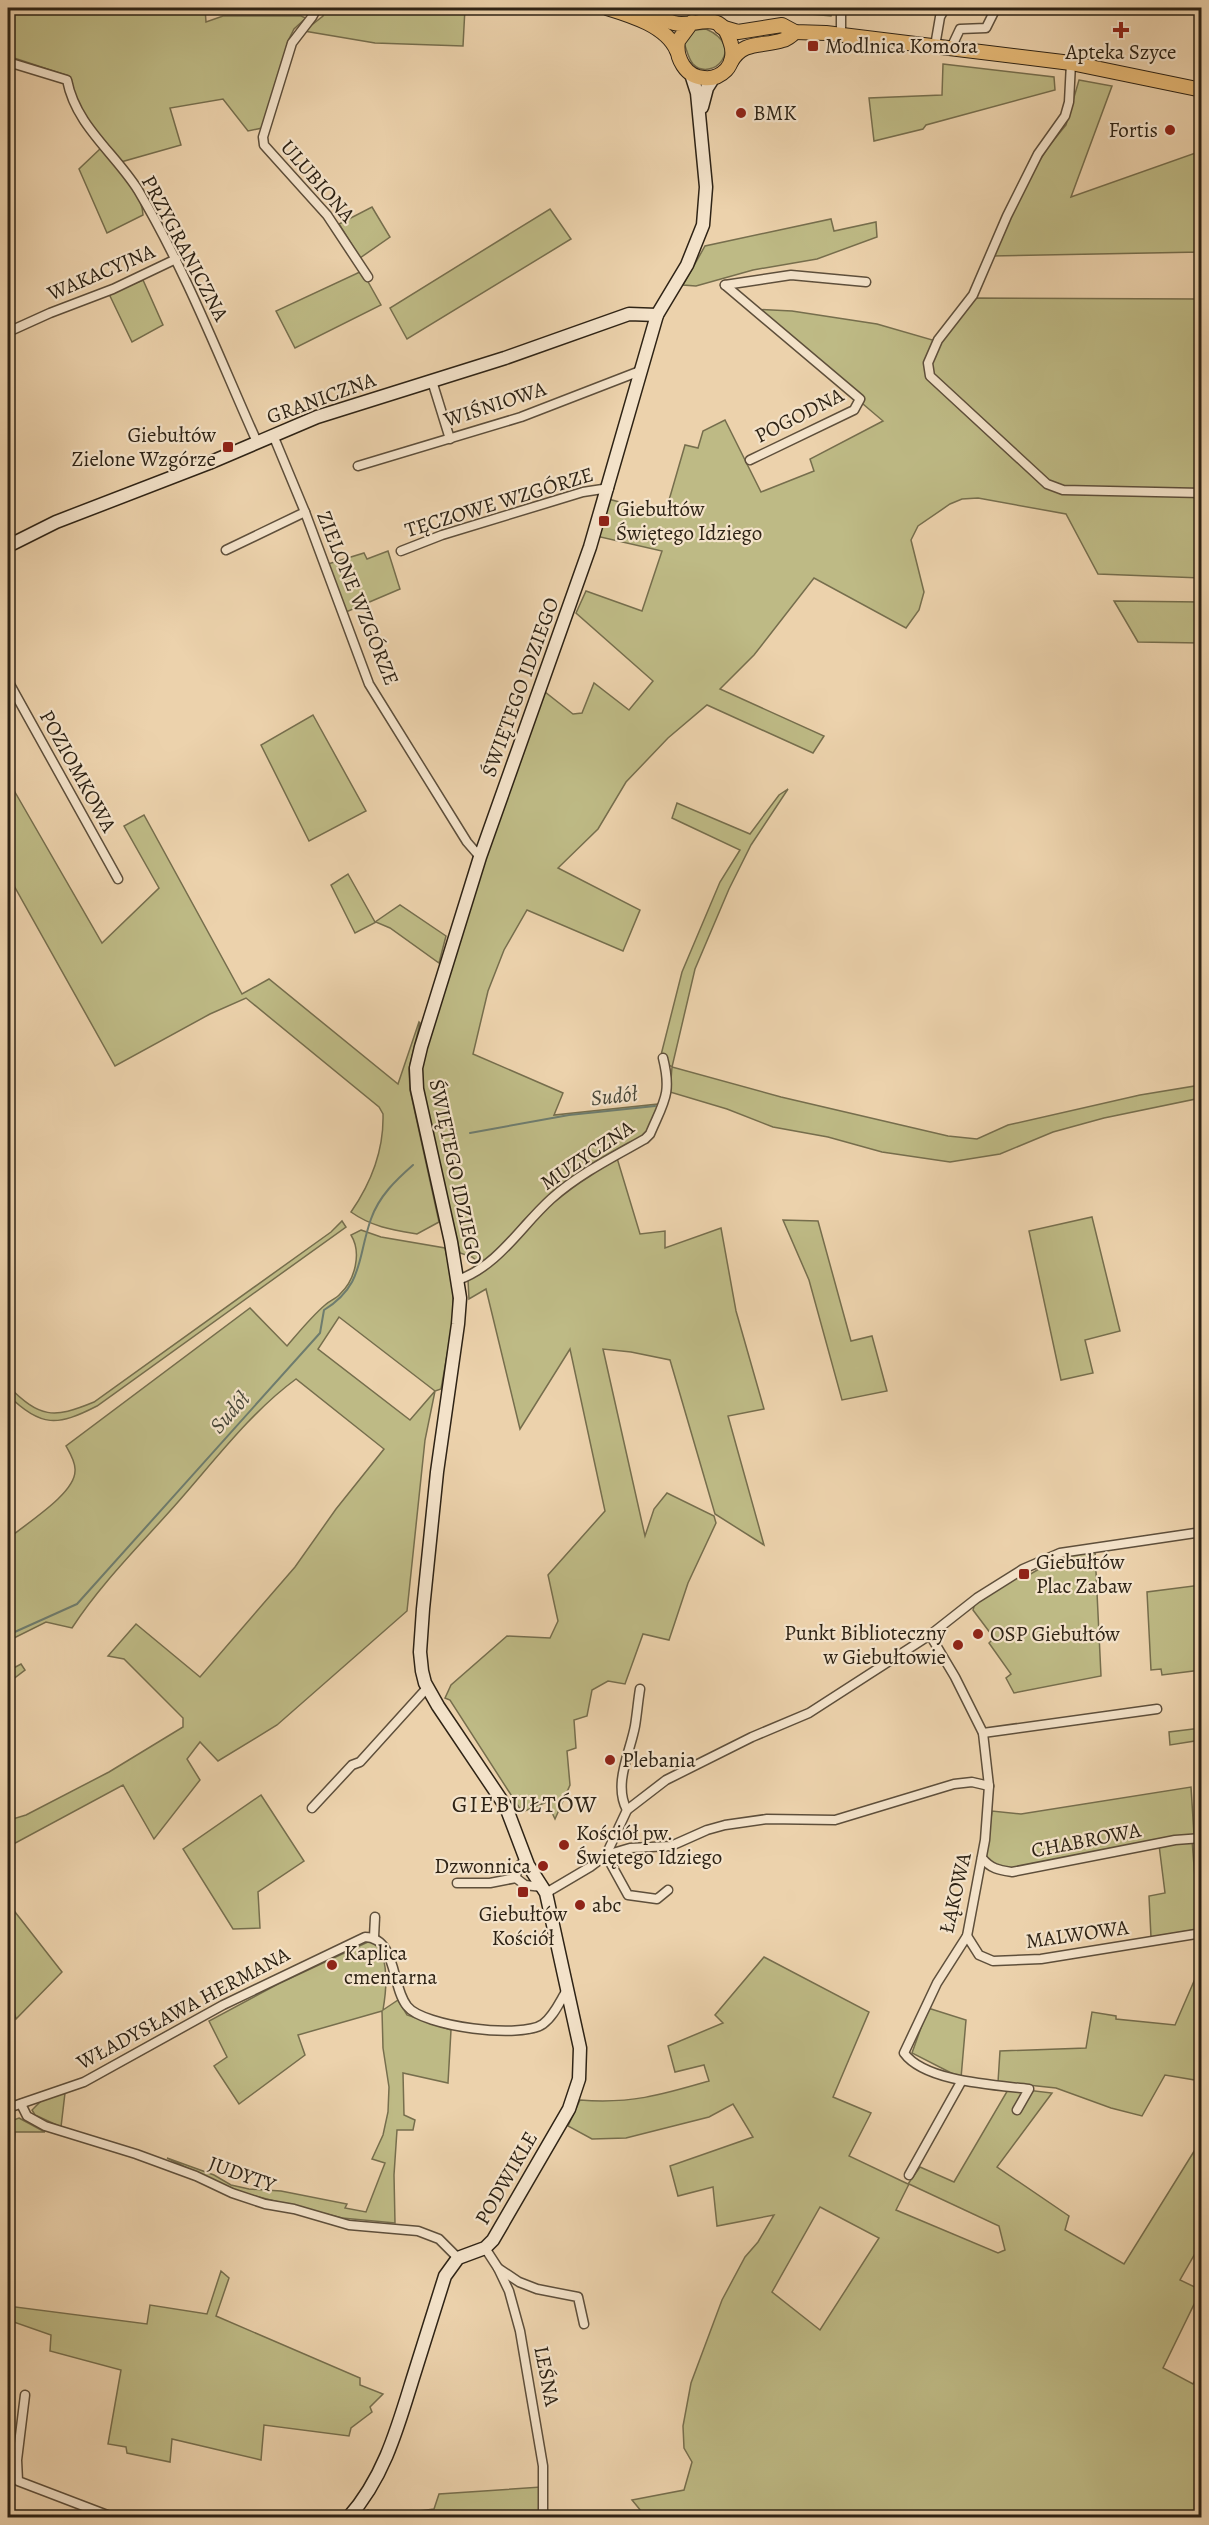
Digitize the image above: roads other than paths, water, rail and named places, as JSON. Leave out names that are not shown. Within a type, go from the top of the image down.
[{"type":"main road","points":[[606,8],[661,32],[672,40],[684,67],[691,74],[703,78],[714,77],[722,73],[736,54],[747,46],[783,40],[795,33]]},
{"type":"main road","points":[[640,8],[674,23],[709,21],[738,32],[782,25],[795,33],[842,35],[1071,63],[1202,90]]},
{"type":"main road","points":[[677,51],[680,37],[692,22]]},
{"type":"main road","points":[[721,27],[731,44],[730,64]]},
{"type":"street","name":"ULUBIONA","points":[[317,8],[292,43],[263,137],[264,145],[327,215],[368,277]]},
{"type":"street","points":[[841,8],[842,35]]},
{"type":"street","points":[[935,46],[940,17],[945,8]]},
{"type":"street","points":[[951,48],[960,29],[986,28],[996,8]]},
{"type":"street","name":"PRZYGRANICZNA","points":[[8,62],[67,80],[69,92],[81,119],[136,188],[176,259],[216,343],[257,442]]},
{"type":"street","points":[[1071,63],[1069,102],[1065,116],[1038,154],[1007,216],[973,295],[938,340],[928,363],[930,376],[1047,484],[1063,490],[1202,493]]},
{"type":"street","name":"ŚWIĘTEGO IDZIEGO","points":[[544,1890],[526,1859],[506,1807],[427,1688],[421,1662],[423,1608],[437,1472],[459,1324],[458,1280],[416,1078],[420,1047],[480,857],[572,602],[609,488],[657,315],[692,254],[704,218],[706,194],[696,88],[691,74]]},
{"type":"street","points":[[699,117],[707,88],[714,77]]},
{"type":"street","name":"WAKACYJNA","points":[[8,332],[113,289],[176,259]]},
{"type":"street","name":"POGODNA","points":[[750,459],[854,410],[860,399],[725,285],[791,275],[866,282]]},
{"type":"street","name":"GRANICZNA","points":[[8,546],[56,522],[182,474],[317,417],[513,355],[629,314],[657,315]]},
{"type":"street","name":"WIŚNIOWA","points":[[358,466],[521,417],[640,371]]},
{"type":"street","points":[[432,381],[450,439]]},
{"type":"street","name":"ZIELONE WZGÓRZE","points":[[273,435],[305,512],[369,684],[467,842],[480,857]]},
{"type":"street","name":"TĘCZOWE WZGÓRZE","points":[[401,551],[442,535],[570,496],[609,488]]},
{"type":"street","points":[[225,550],[305,512]]},
{"type":"street","name":"POZIOMKOWA","points":[[8,681],[117,879]]},
{"type":"street","name":"MUZYCZNA","points":[[458,1280],[473,1275],[496,1259],[530,1219],[575,1179],[650,1134],[668,1088],[669,1080],[663,1058]]},
{"type":"street","points":[[606,1855],[627,1810],[666,1780],[752,1737],[809,1713],[930,1635],[977,1598],[1009,1578],[1060,1552],[1202,1532]]},
{"type":"street","name":"ŁĄKOWA","points":[[930,1635],[955,1677],[983,1733],[989,1786],[982,1858],[967,1936],[937,1983],[904,2054],[927,2069],[961,2082],[1029,2089],[1017,2110]]},
{"type":"street","points":[[312,1808],[352,1765],[360,1762],[427,1688]]},
{"type":"street","points":[[627,1810],[624,1805],[622,1778],[634,1728],[640,1689]]},
{"type":"street","points":[[983,1733],[1157,1709]]},
{"type":"street","points":[[457,1883],[490,1883],[516,1878],[525,1885],[544,1890],[590,1867],[606,1855],[630,1848],[671,1846],[707,1830],[725,1825],[766,1819],[835,1820],[954,1784],[972,1782],[989,1786]]},
{"type":"street","name":"CHABROWA","points":[[982,1858],[988,1866],[1012,1872],[1175,1840],[1202,1838]]},
{"type":"street","points":[[606,1855],[628,1895],[657,1899],[668,1890]]},
{"type":"street","points":[[516,1878],[517,1869],[526,1859]]},
{"type":"street","name":"PODWIKLE","points":[[458,2258],[485,2248],[493,2240],[575,2095],[580,2072],[580,2048],[544,1890]]},
{"type":"street","points":[[375,1917],[374,1937],[383,1944],[407,2007],[421,2016],[460,2027],[488,2031],[530,2028],[543,2024],[567,1990]]},
{"type":"street","name":"MALWOWA","points":[[967,1936],[979,1955],[993,1961],[1041,1959],[1202,1933]]},
{"type":"street","name":"WŁADYSŁAWA HERMANA","points":[[8,2108],[84,2082],[143,2048],[280,1976],[365,1937],[374,1937]]},
{"type":"street","points":[[909,2175],[961,2082]]},
{"type":"street","name":"JUDYTY","points":[[21,2104],[27,2116],[45,2126],[136,2154],[196,2176],[232,2193],[265,2204],[294,2209],[349,2225],[418,2231],[439,2239],[458,2258]]},
{"type":"street","name":"LEŚNA","points":[[485,2248],[509,2291],[520,2331],[534,2401],[543,2466],[543,2517]]},
{"type":"street","points":[[348,2517],[366,2497],[378,2476],[406,2400],[445,2276],[458,2258]]},
{"type":"street","points":[[498,2268],[519,2282],[537,2289],[578,2297],[584,2324]]},
{"type":"street","points":[[25,2395],[18,2481],[115,2517]]},
{"type":"waterway","name":"Sudół","points":[[470,1133],[569,1115],[655,1106]]},
{"type":"waterway","name":"Sudół","points":[[441,1137],[456,1134]]},
{"type":"waterway","name":"Sudół","points":[[8,1635],[77,1604],[320,1333],[324,1310],[337,1301],[353,1281],[374,1211],[394,1183],[413,1165]]},
{"type":"place","name":"Apteka Szyce","points":[[1121,30]]},
{"type":"place","name":"Modlnica Komora","points":[[813,46]]},
{"type":"place","name":"BMK","points":[[741,113]]},
{"type":"place","name":"Fortis","points":[[1170,130]]},
{"type":"place","name":"Giebułtów Zielone Wzgórze","points":[[228,447]]},
{"type":"place","name":"Giebułtów Świętego Idziego","points":[[604,521]]},
{"type":"place","name":"Giebułtów Plac Zabaw","points":[[1024,1574]]},
{"type":"place","name":"OSP Giebułtów","points":[[978,1634]]},
{"type":"place","name":"Punkt Biblioteczny w Giebułtowie","points":[[958,1645]]},
{"type":"place","name":"Plebania","points":[[610,1760]]},
{"type":"place","name":"Kościół pw. Świętego Idziego","points":[[564,1845]]},
{"type":"place","name":"Dzwonnica","points":[[543,1866]]},
{"type":"place","name":"Giebułtów Kościół","points":[[523,1892]]},
{"type":"place","name":"abc","points":[[580,1905]]},
{"type":"place","name":"Kaplica cmentarna","points":[[332,1965]]},
{"type":"district","name":"GIEBUŁTÓW","points":[[525,1804]]}]
